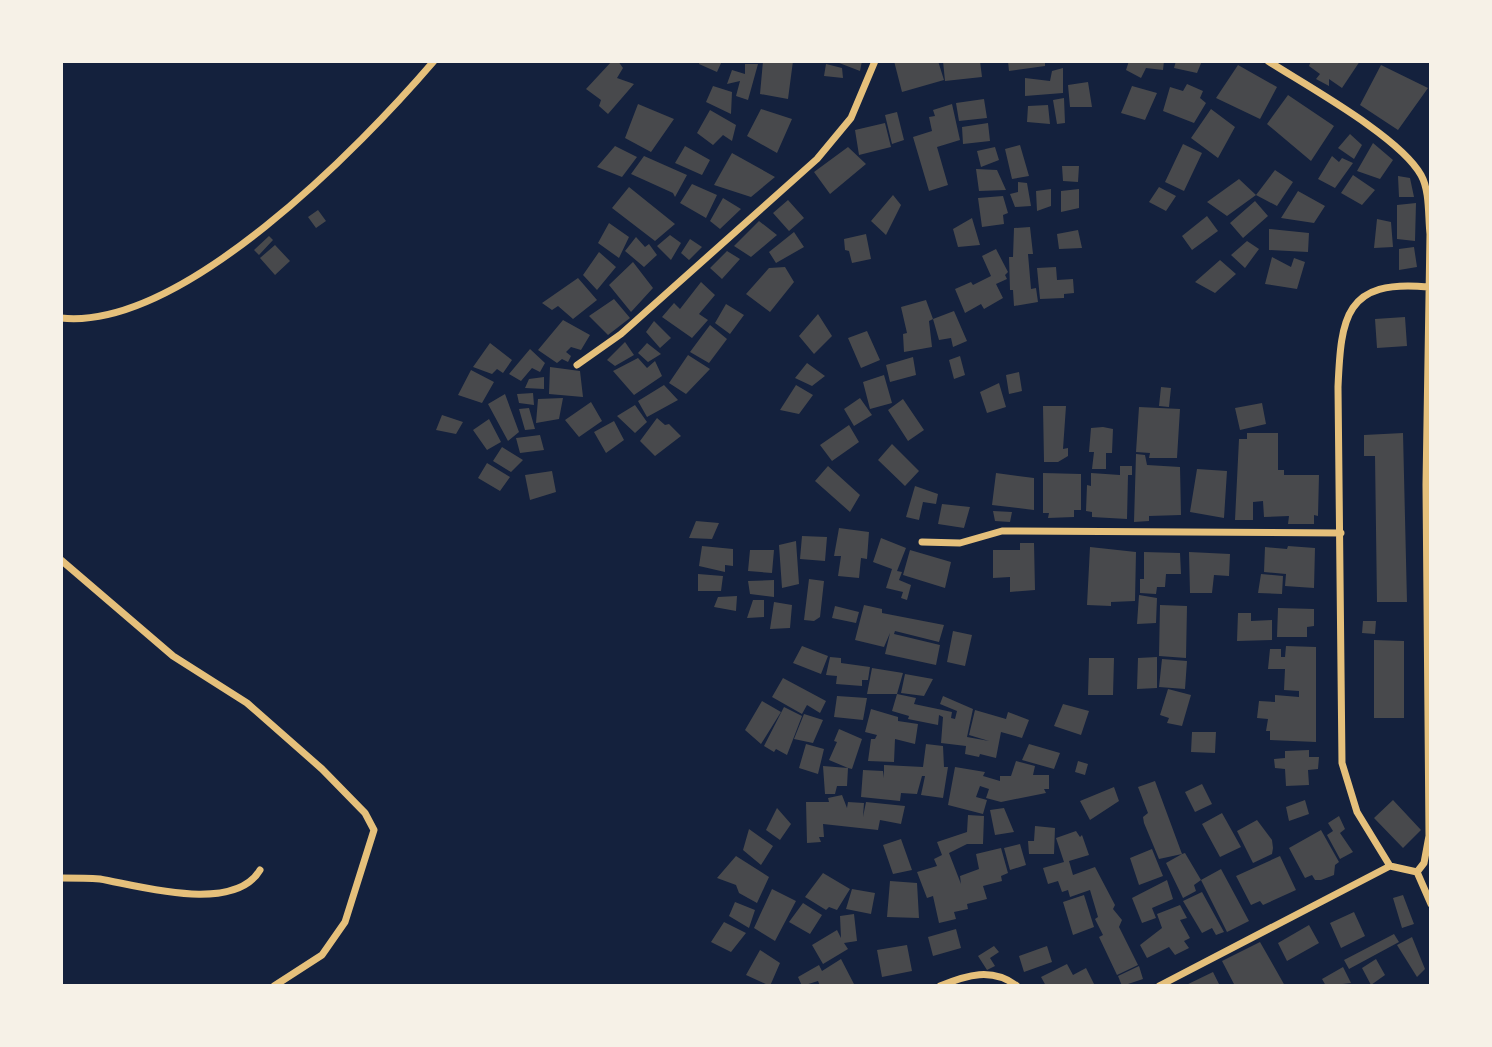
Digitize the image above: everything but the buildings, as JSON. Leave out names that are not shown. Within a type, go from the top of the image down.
[{"type":"street","points":[[61,318],[114,313],[175,288],[201,271],[286,211],[395,107],[434,61]]},
{"type":"street","points":[[577,365],[621,334],[817,159],[851,118],[875,61]]},
{"type":"street","points":[[1268,61],[1385,138],[1408,156],[1423,177],[1430,234],[1426,485],[1429,812],[1427,864],[1417,872]]},
{"type":"street","points":[[1390,866],[1357,812],[1342,763],[1338,387],[1342,328],[1350,310],[1376,290],[1393,286],[1428,287]]},
{"type":"street","points":[[922,542],[960,543],[1002,531],[1341,533]]},
{"type":"street","points":[[61,560],[173,656],[247,703],[322,769],[370,821],[374,830],[345,922],[322,956],[274,986]]},
{"type":"street","points":[[1159,986],[1390,866],[1417,872]]},
{"type":"street","points":[[61,878],[96,879],[167,892],[213,893],[244,887],[260,870]]},
{"type":"street","points":[[1417,872],[1431,904]]},
{"type":"street","points":[[940,986],[960,978],[990,974],[1017,986]]}]
